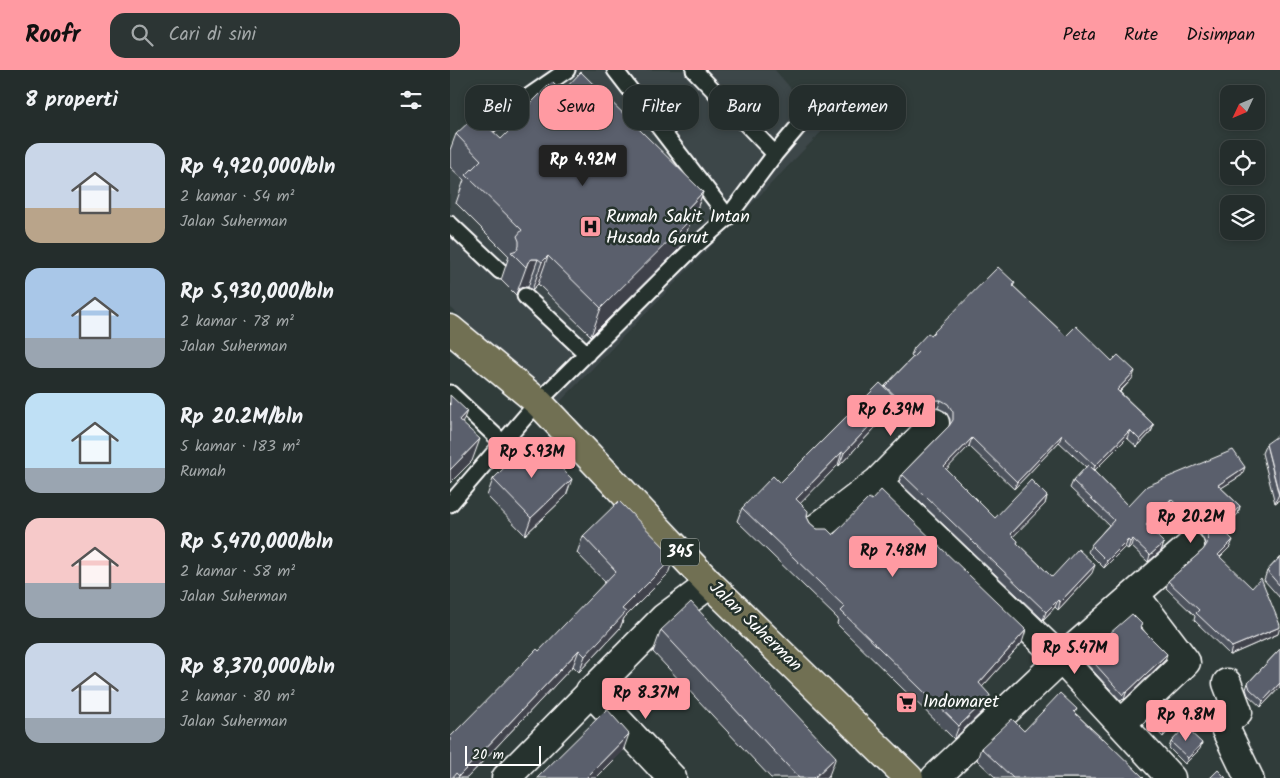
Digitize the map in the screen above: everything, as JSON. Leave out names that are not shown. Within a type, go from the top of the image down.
[{"type":"main road","name":"Jalan Suherman","points":[[451,331],[538,402],[710,584],[909,778]]},
{"type":"street","points":[[818,527],[878,482],[935,423]]},
{"type":"street","points":[[878,482],[1061,659],[1171,778]]},
{"type":"street","points":[[935,778],[1061,659],[1190,546]]},
{"type":"street","points":[[506,778],[664,618],[710,584]]},
{"type":"street","points":[[1121,724],[1186,662],[1135,595]]},
{"type":"street","points":[[1227,682],[1238,712],[1225,723],[1224,728],[1249,778]]},
{"type":"street","points":[[590,691],[672,778]]},
{"type":"lane","points":[[468,145],[493,121],[567,70]]},
{"type":"lane","points":[[616,70],[728,217]]},
{"type":"lane","points":[[694,70],[775,154]]},
{"type":"lane","points":[[450,504],[538,402],[695,246],[728,217],[795,130]]},
{"type":"lane","points":[[450,224],[500,271]]},
{"type":"lane","points":[[525,296],[587,354]]},
{"type":"lane","points":[[450,394],[502,442]]},
{"type":"shaded area","name":"Rumah Sakit Intan Husada Garut","points":[[547,70],[775,70],[789,86],[789,130],[823,130],[558,404],[450,307],[450,147],[471,130],[529,130],[528,85]]},
{"type":"building","points":[[581,72],[594,85],[569,85]]},
{"type":"building","points":[[539,95],[539,130],[613,130],[613,103],[623,113],[623,130],[640,130],[703,192],[684,212],[691,219],[601,308],[548,256],[542,262],[538,259],[532,259],[526,267],[511,252],[517,250],[519,246],[517,236],[522,230],[466,175],[481,160],[456,134],[465,126],[465,130],[491,130],[501,139],[510,130],[529,130],[529,105]]},
{"type":"building","points":[[998,267],[1015,283],[1012,285],[1066,336],[1076,326],[1112,361],[1118,355],[1135,371],[1117,390],[1154,425],[1140,440],[1130,430],[1095,466],[1062,435],[1017,482],[972,438],[944,467],[995,518],[1031,480],[1047,496],[1011,534],[1018,541],[1017,543],[1052,577],[1078,549],[1095,565],[1060,602],[1058,600],[1046,612],[902,474],[953,420],[953,412],[948,404],[941,400],[934,400],[917,414],[904,400],[902,402],[885,386],[918,352],[914,348],[928,333],[931,335]]},
{"type":"building","points":[[880,383],[896,398],[844,453],[842,452],[796,499],[808,511],[807,517],[810,523],[817,529],[827,529],[833,535],[869,498],[872,500],[881,490],[1026,630],[979,683],[990,696],[959,726],[841,611],[845,607],[742,508],[773,476],[780,483]]},
{"type":"building","points":[[450,395],[467,411],[459,420],[480,439],[450,470]]},
{"type":"building","points":[[1280,434],[1280,493],[1279,494],[1266,444]]},
{"type":"building","points":[[533,439],[572,479],[531,518],[493,479]]},
{"type":"building","points":[[1233,450],[1245,467],[1218,485],[1240,506],[1220,527],[1233,540],[1218,555],[1252,588],[1261,578],[1280,627],[1232,647],[1196,613],[1199,610],[1168,581],[1203,550],[1207,544],[1208,536],[1204,528],[1197,524],[1171,499],[1146,525],[1164,543],[1150,555],[1133,539],[1130,542],[1128,540],[1107,561],[1091,545],[1114,520],[1073,481],[1088,465],[1128,506],[1147,486]]},
{"type":"building","points":[[619,501],[674,557],[622,609],[626,612],[585,656],[579,650],[459,776],[456,773],[450,778],[450,737],[537,649],[539,651],[616,571],[583,536]]},
{"type":"building","points":[[1280,557],[1280,586],[1267,571]]},
{"type":"building","points":[[691,602],[836,757],[814,778],[799,778],[661,630]]},
{"type":"building","points":[[1132,614],[1142,624],[1140,627],[1167,654],[1123,695],[1086,654]]},
{"type":"building","points":[[1280,649],[1280,683],[1263,701],[1250,689],[1248,683]]},
{"type":"building","points":[[1060,693],[1077,709],[1074,712],[1144,778],[1013,778],[981,748],[1012,719],[1024,731]]},
{"type":"building","points":[[1164,701],[1180,716],[1165,731],[1149,715]]},
{"type":"building","points":[[607,709],[629,734],[586,778],[537,778]]},
{"type":"building","points":[[1185,727],[1202,743],[1188,758],[1171,742]]},
{"type":"building","points":[[1218,770],[1226,778],[1210,778]]},
{"type":"place","name":"Rumah Sakit Intan Husada Garut","points":[[590,227]]},
{"type":"place","name":"Indomaret","points":[[907,702]]}]
